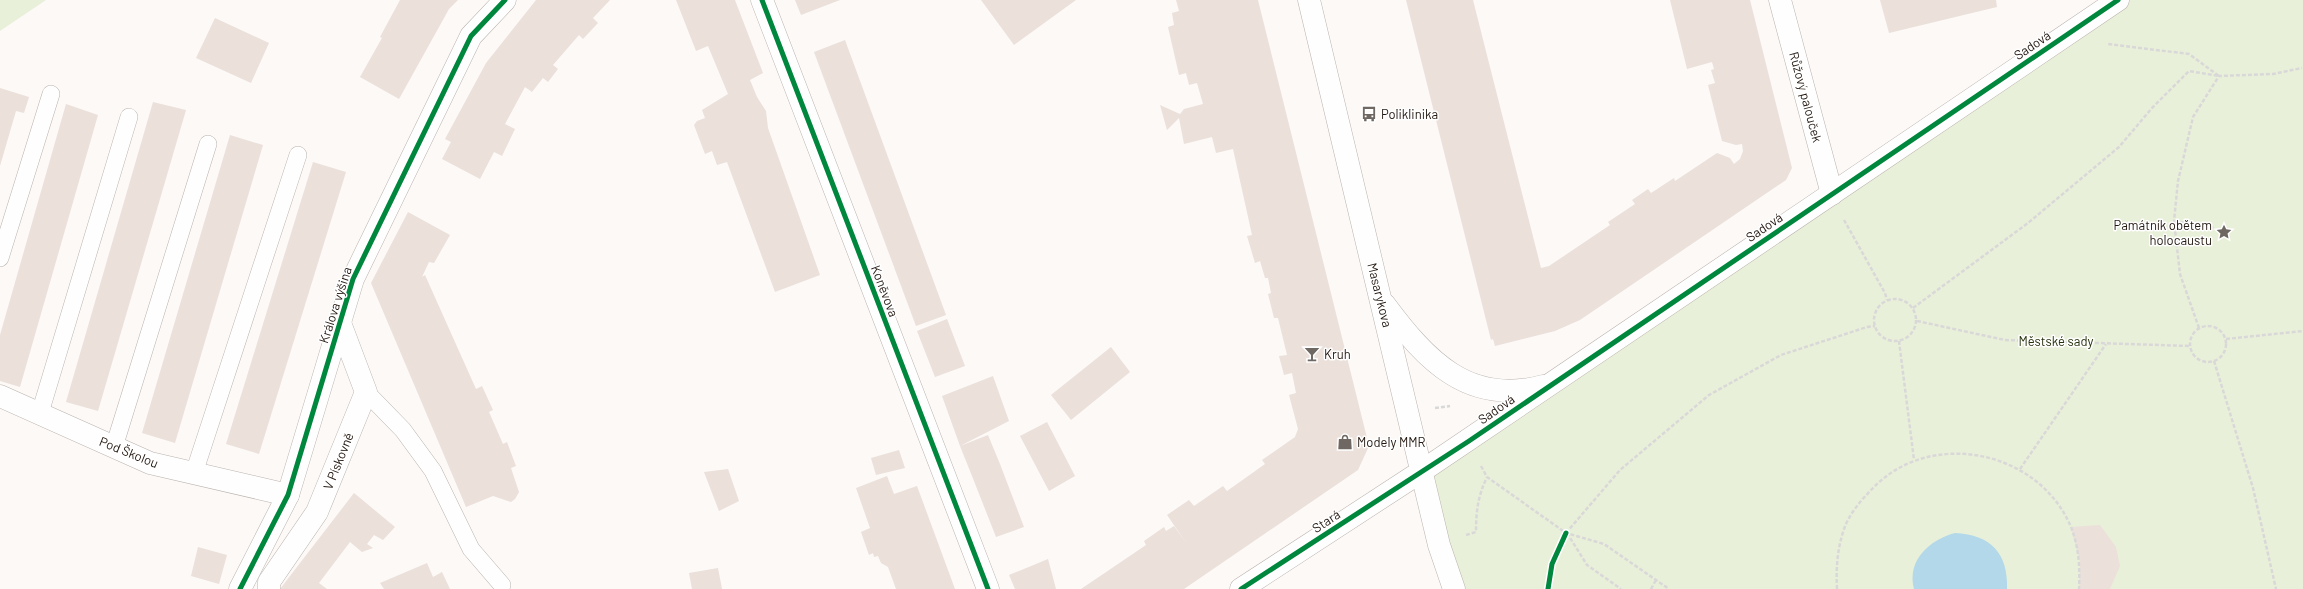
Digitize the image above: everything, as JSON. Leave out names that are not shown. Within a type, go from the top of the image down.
[{"type":"street","name":"Králova výšina","points":[[240,589],[288,495],[340,324],[352,279],[471,36],[505,0]]},
{"type":"street","name":"Koněvova","points":[[762,0],[988,589]]},
{"type":"street","name":"Masarykova","points":[[1309,0],[1439,545],[1454,589]]},
{"type":"street","name":"Růžový palouček","points":[[1780,0],[1832,194]]},
{"type":"street","name":"Sadová","points":[[1422,471],[2118,0]]},
{"type":"street","points":[[1380,299],[1421,350],[1446,372],[1462,381],[1483,388],[1506,391],[1529,390],[1552,384]]},
{"type":"street","points":[[340,324],[366,392]]},
{"type":"street","name":"V Pískovně","points":[[269,589],[269,582],[317,512],[366,392]]},
{"type":"street","name":"Pod Školou","points":[[0,396],[150,463],[288,495]]},
{"type":"street","name":"Stará","points":[[1241,589],[1422,471]]},
{"type":"lane","points":[[0,258],[51,94]]},
{"type":"lane","points":[[40,413],[129,117]]},
{"type":"lane","points":[[114,447],[208,144]]},
{"type":"lane","points":[[194,473],[298,155]]},
{"type":"lane","points":[[366,392],[403,430],[433,471],[471,549],[502,585]]},
{"type":"path","points":[[2108,44],[2189,54],[2219,76]]},
{"type":"path","points":[[1913,308],[2028,223],[2119,147],[2152,108],[2189,71],[2219,76],[2274,74],[2302,68]]},
{"type":"path","points":[[2200,328],[2180,274],[2174,221],[2178,181],[2193,117],[2219,76]]},
{"type":"path","points":[[1832,194],[1886,293],[1887,300]]},
{"type":"path","points":[[2174,221],[2216,228]]},
{"type":"path","points":[[1887,300],[1904,301],[1913,308],[1917,321],[1910,336],[1899,341],[1882,337],[1875,326],[1875,314],[1878,308],[1887,300]]},
{"type":"path","points":[[1917,321],[2005,340],[2190,346]]},
{"type":"path","points":[[1564,539],[1566,533],[1620,470],[1709,395],[1781,355],[1867,326],[1875,326]]},
{"type":"path","points":[[2215,327],[2226,339],[2225,350],[2219,358],[2209,362],[2198,359],[2194,356],[2190,346],[2192,336],[2200,328],[2215,327]]},
{"type":"path","points":[[2226,339],[2303,330]]},
{"type":"path","points":[[1899,341],[1914,460]]},
{"type":"path","points":[[2020,469],[2106,344]]},
{"type":"path","points":[[2214,361],[2253,488],[2276,589]]},
{"type":"path","points":[[1429,410],[1456,405]]},
{"type":"path","points":[[1836,589],[1836,560],[1845,528],[1861,499],[1885,477],[1914,460],[1949,453],[1986,456],[2020,469],[2041,485],[2058,504],[2071,527],[2080,562],[2079,589]]},
{"type":"path","points":[[1461,537],[1476,532],[1476,508],[1480,492],[1488,478],[1566,533],[1604,544],[1669,589]]},
{"type":"path","points":[[1566,533],[1587,565],[1621,589]]},
{"type":"path","points":[[1651,589],[1656,580]]},
{"type":"green space","points":[[0,0],[46,0],[0,31]]},
{"type":"green space","name":"Městské sady","points":[[2118,0],[2303,0],[2303,589],[1454,589],[1422,471]]},
{"type":"water","points":[[1955,533],[1978,538],[1988,542],[1995,548],[2004,565],[2007,576],[2007,589],[1914,589],[1912,579],[1914,569],[1922,552],[1937,540]]},
{"type":"building","points":[[400,0],[458,0],[449,9],[399,99],[360,77],[382,38],[380,37]]},
{"type":"building","points":[[536,0],[610,0],[593,18],[598,23],[583,39],[579,35],[553,65],[558,69],[548,82],[543,78],[532,92],[525,87],[505,124],[515,129],[502,156],[494,152],[480,179],[442,159],[451,142],[445,139],[486,63]]},
{"type":"building","points":[[676,0],[735,0],[763,73],[750,80],[757,97],[766,111],[768,128],[820,275],[775,292],[727,162],[717,165],[712,151],[705,154],[694,125],[697,121],[705,118],[702,110],[728,94],[708,46],[696,51]]},
{"type":"building","points":[[795,0],[840,0],[801,15]]},
{"type":"building","points":[[981,0],[1076,0],[1014,45]]},
{"type":"building","points":[[1176,0],[1258,0],[1369,446],[1358,470],[1184,589],[1081,589],[1146,545],[1144,541],[1164,527],[1166,531],[1174,526],[1187,544],[1167,515],[1189,500],[1194,506],[1223,486],[1227,491],[1265,464],[1262,460],[1295,437],[1298,429],[1289,395],[1296,393],[1292,373],[1284,375],[1279,356],[1287,355],[1278,318],[1274,318],[1268,294],[1271,293],[1268,278],[1265,278],[1260,261],[1255,263],[1247,236],[1252,235],[1233,149],[1216,153],[1212,137],[1184,144],[1179,118],[1167,130],[1160,105],[1180,114],[1184,109],[1203,104],[1197,83],[1189,85],[1186,73],[1179,75],[1168,27],[1174,25],[1172,13],[1179,11]]},
{"type":"building","points":[[1406,0],[1473,0],[1541,268],[1549,266],[1610,225],[1608,222],[1635,204],[1632,200],[1648,189],[1651,193],[1674,178],[1675,181],[1717,153],[1730,158],[1734,164],[1740,159],[1743,151],[1742,144],[1736,145],[1722,141],[1708,85],[1715,83],[1711,70],[1714,69],[1712,62],[1687,69],[1670,0],[1750,0],[1792,168],[1786,180],[1580,320],[1555,331],[1495,346],[1493,339],[1491,340]]},
{"type":"building","points":[[1880,0],[1996,0],[1997,7],[1889,33]]},
{"type":"building","points":[[215,18],[269,43],[251,83],[196,58]]},
{"type":"building","points":[[845,40],[946,315],[916,326],[814,52]]},
{"type":"building","points":[[0,88],[29,97],[24,113],[16,111],[0,166]]},
{"type":"building","points":[[153,102],[186,110],[98,411],[66,402]]},
{"type":"building","points":[[66,104],[98,115],[20,387],[0,381],[0,335]]},
{"type":"building","points":[[230,135],[263,145],[175,443],[142,433]]},
{"type":"building","points":[[313,162],[346,172],[259,454],[226,444]]},
{"type":"building","points":[[408,212],[450,235],[434,263],[429,262],[422,277],[425,275],[476,389],[482,386],[493,410],[489,412],[503,444],[507,442],[516,466],[511,468],[519,492],[515,499],[511,502],[493,496],[466,507],[371,283]]},
{"type":"building","points":[[947,319],[965,366],[935,377],[917,331]]},
{"type":"building","points":[[1111,347],[1130,372],[1071,420],[1051,395]]},
{"type":"building","points":[[993,376],[1009,421],[960,446],[942,396]]},
{"type":"building","points":[[1047,422],[1075,476],[1049,491],[1020,436]]},
{"type":"building","points":[[988,435],[1024,527],[996,537],[960,446]]},
{"type":"building","points":[[899,450],[905,468],[876,475],[871,458]]},
{"type":"building","points":[[728,469],[739,501],[719,511],[704,472]]},
{"type":"building","points":[[887,476],[894,494],[917,486],[955,589],[896,589],[888,567],[881,563],[878,556],[874,557],[873,553],[869,555],[861,532],[870,528],[856,488]]},
{"type":"building","points":[[354,493],[395,527],[383,540],[374,535],[367,544],[373,548],[362,552],[350,542],[319,583],[327,589],[280,589]]},
{"type":"building","points":[[2100,525],[2116,547],[2120,566],[2110,589],[2079,589],[2080,562],[2071,527]]},
{"type":"building","points":[[198,547],[227,555],[219,584],[191,576]]},
{"type":"building","points":[[1048,559],[1056,589],[1015,589],[1009,575]]},
{"type":"building","points":[[427,563],[433,577],[442,572],[450,589],[384,589],[380,583]]},
{"type":"building","points":[[718,568],[722,589],[692,589],[689,573]]},
{"type":"cycle path","points":[[240,589],[288,495],[353,279],[471,36],[505,0]]},
{"type":"cycle path","points":[[762,0],[988,589]]},
{"type":"cycle path","points":[[1241,589],[1469,441],[2118,0]]},
{"type":"cycle path","points":[[1548,589],[1552,564],[1566,533]]},
{"type":"place","name":"Poliklinika","points":[[1369,114]]},
{"type":"place","name":"Památník obětem holocaustu","points":[[2224,232]]},
{"type":"place","name":"Kruh","points":[[1312,354]]},
{"type":"place","name":"Modely MMR","points":[[1345,442]]}]
